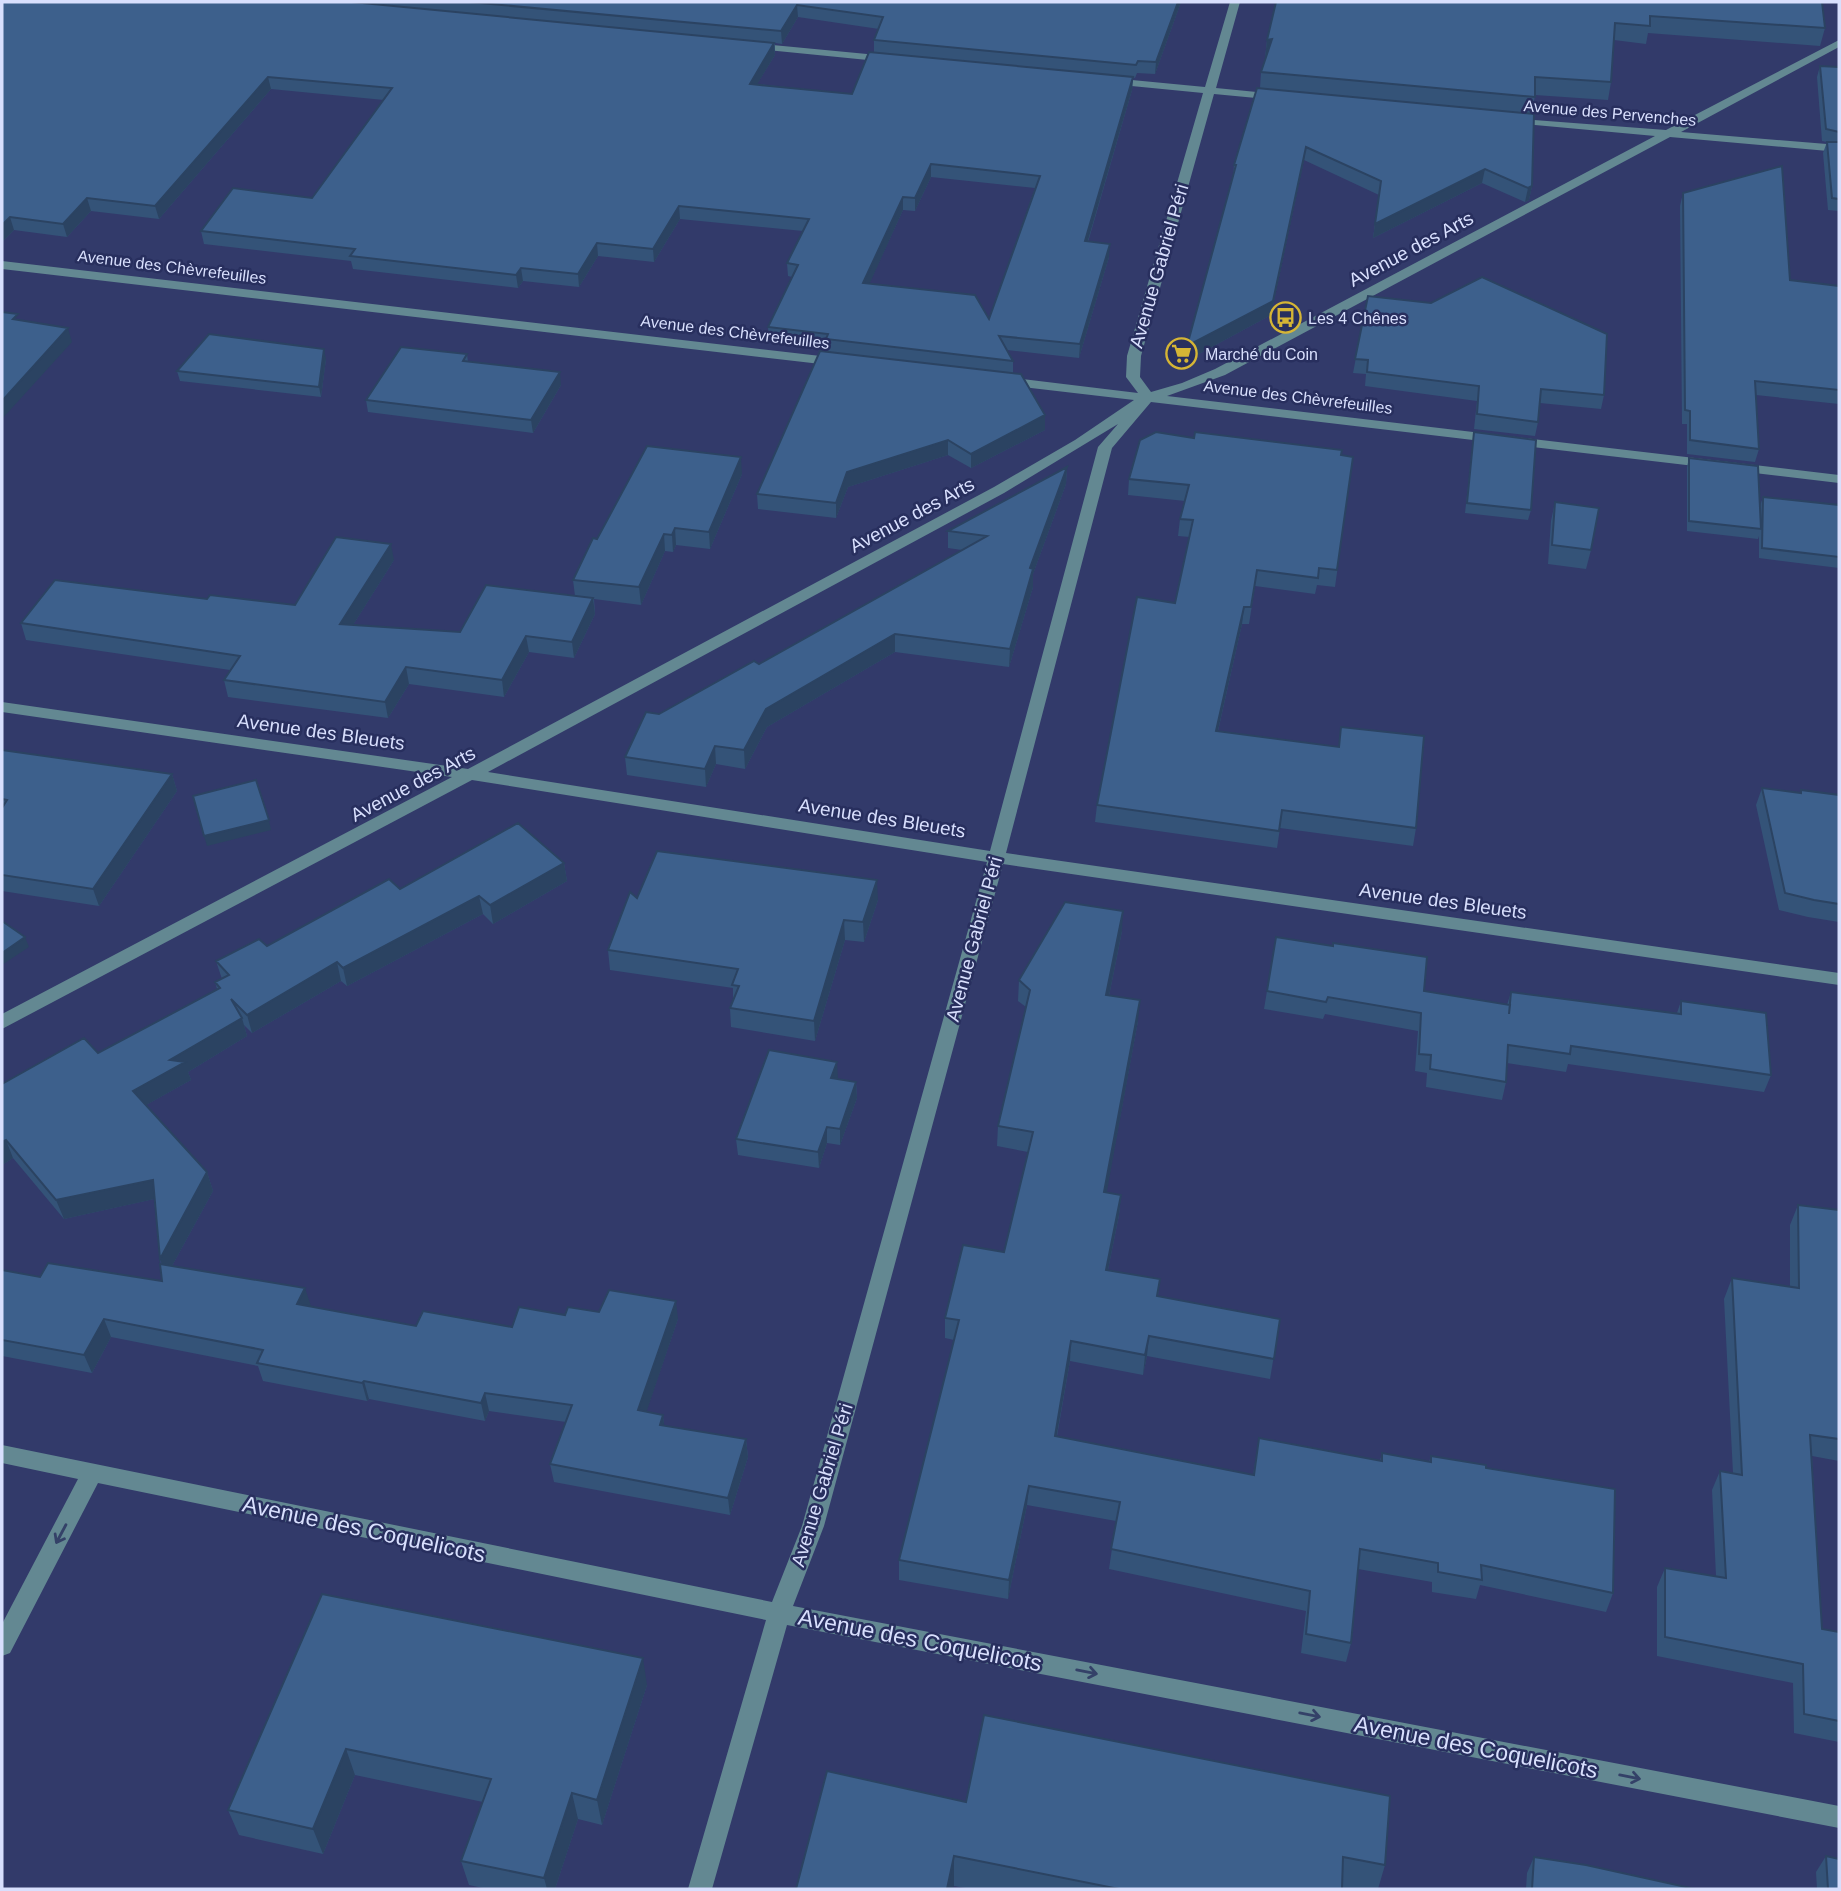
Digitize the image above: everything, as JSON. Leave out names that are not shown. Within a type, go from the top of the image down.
[{"type":"street","name":"Avenue Gabriel Péri","points":[[700,1889],[779,1613],[813,1526],[997,858],[1105,447],[1148,397],[1133,377],[1133,356],[1208,90],[1236,2]]},
{"type":"street","name":"Avenue des Arts","points":[[2,1023],[471,775],[999,490],[1080,443],[1148,397],[1187,386],[1220,372],[1839,43]]},
{"type":"street","points":[[736,45],[902,61]]},
{"type":"street","points":[[1097,80],[1291,99]]},
{"type":"street","name":"Avenue des Pervenches","points":[[1500,119],[1839,149]]},
{"type":"street","name":"Avenue des Chèvrefeuilles","points":[[2,265],[855,364]]},
{"type":"street","name":"Avenue des Chèvrefeuilles","points":[[992,380],[1839,479]]},
{"type":"street","name":"Avenue des Bleuets","points":[[2,708],[471,775],[997,858],[1839,979]]},
{"type":"street","name":"Avenue des Coquelicots","points":[[2,1454],[779,1613],[1839,1817]]},
{"type":"street","points":[[2,1646],[92,1473]]},
{"type":"building","points":[[2,2],[352,2],[774,43],[750,84],[852,94],[869,52],[1133,77],[1085,241],[1110,244],[1080,344],[999,336],[1013,361],[826,339],[828,334],[768,327],[798,265],[787,263],[809,219],[679,206],[653,249],[597,243],[578,274],[521,268],[516,275],[350,256],[355,249],[201,231],[233,188],[312,198],[392,88],[268,77],[155,206],[87,198],[63,224],[10,217],[2,225]],"holes":[[[931,164],[1040,176],[989,319],[975,295],[863,283],[903,197],[915,198]]]},
{"type":"building","points":[[469,2],[1178,2],[1156,62],[1138,61],[1136,65],[874,40],[883,17],[797,5],[781,31]]},
{"type":"building","points":[[1276,2],[1822,2],[1825,28],[1650,16],[1650,26],[1615,23],[1611,82],[1535,77],[1535,97],[1261,72],[1272,39],[1267,40]]},
{"type":"building","points":[[1820,66],[1839,67],[1839,132],[1826,129]]},
{"type":"building","points":[[1257,88],[1534,114],[1532,186],[1528,188],[1485,169],[1375,224],[1381,181],[1306,147],[1273,301],[1187,346]]},
{"type":"building","points":[[1827,142],[1839,142],[1839,199],[1832,198]]},
{"type":"building","points":[[1782,166],[1790,280],[1839,286],[1839,390],[1755,381],[1759,449],[1690,440],[1690,411],[1685,410],[1683,193]]},
{"type":"building","points":[[1482,277],[1607,334],[1604,395],[1541,389],[1538,422],[1477,414],[1479,386],[1367,372],[1368,360],[1355,359],[1368,296],[1431,303]]},
{"type":"building","points":[[2,312],[18,314],[13,319],[68,328],[2,401]]},
{"type":"building","points":[[209,334],[324,349],[319,387],[177,371]]},
{"type":"building","points":[[401,347],[467,354],[463,361],[560,372],[531,420],[366,400]]},
{"type":"building","points":[[820,351],[1021,374],[1045,415],[971,454],[948,440],[847,472],[836,503],[757,494]]},
{"type":"building","points":[[1156,432],[1194,438],[1195,432],[1342,450],[1341,455],[1353,457],[1337,570],[1319,568],[1318,578],[1257,570],[1251,607],[1244,607],[1216,731],[1339,747],[1341,727],[1424,736],[1416,828],[1282,810],[1279,831],[1097,805],[1137,597],[1175,603],[1193,520],[1180,519],[1189,485],[1129,479],[1140,440]]},
{"type":"building","points":[[1474,432],[1536,440],[1531,510],[1467,503]]},
{"type":"building","points":[[647,446],[741,457],[709,532],[675,528],[672,535],[664,534],[639,587],[573,580],[593,538],[597,539]]},
{"type":"building","points":[[1689,458],[1758,466],[1761,529],[1689,521]]},
{"type":"building","points":[[1067,467],[1030,568],[1033,569],[1010,649],[895,634],[766,709],[744,750],[715,746],[705,769],[625,757],[646,712],[659,714],[754,661],[759,664],[987,536],[948,531]]},
{"type":"building","points":[[1763,497],[1839,505],[1839,557],[1762,548]]},
{"type":"building","points":[[1555,502],[1599,508],[1591,550],[1552,545]]},
{"type":"building","points":[[336,537],[391,544],[340,624],[460,632],[486,585],[593,598],[572,642],[526,636],[502,680],[406,667],[385,702],[224,680],[240,656],[21,623],[55,580],[207,599],[210,595],[295,605]]},
{"type":"building","points":[[2,750],[172,774],[93,889],[2,875],[2,808],[7,800],[2,799]]},
{"type":"building","points":[[256,780],[269,820],[204,836],[193,796]]},
{"type":"building","points":[[1762,788],[1839,795],[1839,904],[1785,893]]},
{"type":"building","points":[[518,823],[564,863],[490,905],[479,896],[343,968],[337,962],[247,1015],[231,999],[242,1018],[170,1060],[185,1062],[133,1091],[207,1172],[160,1259],[153,1180],[56,1200],[6,1140],[2,1142],[2,1084],[84,1038],[98,1053],[220,988],[215,982],[229,975],[216,961],[259,939],[267,946],[389,879],[400,889]]},
{"type":"building","points":[[657,851],[877,880],[863,922],[844,920],[814,1021],[730,1008],[739,986],[732,985],[738,969],[608,950],[630,892],[637,898]]},
{"type":"building","points":[[1065,902],[1123,911],[1106,995],[1140,1000],[1104,1192],[1121,1195],[1106,1270],[1160,1279],[1157,1296],[1280,1319],[1274,1359],[1149,1336],[1145,1355],[1071,1341],[1055,1436],[1254,1475],[1259,1438],[1382,1461],[1382,1453],[1431,1462],[1431,1456],[1486,1465],[1486,1468],[1615,1489],[1613,1593],[1481,1565],[1482,1580],[1438,1572],[1438,1563],[1360,1549],[1351,1643],[1306,1634],[1310,1591],[1111,1549],[1120,1502],[1029,1486],[1009,1580],[899,1560],[959,1320],[945,1318],[963,1245],[1004,1252],[1033,1132],[998,1126],[1030,990],[1019,980]]},
{"type":"building","points":[[2,921],[25,937],[2,953]]},
{"type":"building","points":[[1276,937],[1427,957],[1424,991],[1510,1005],[1511,992],[1681,1014],[1681,1001],[1766,1013],[1771,1075],[1571,1046],[1570,1054],[1508,1045],[1506,1082],[1430,1069],[1431,1055],[1419,1054],[1421,1013],[1328,997],[1326,1002],[1267,991]]},
{"type":"building","points":[[769,1050],[837,1062],[831,1078],[856,1082],[840,1129],[827,1127],[818,1152],[736,1139]]},
{"type":"building","points":[[1798,1205],[1839,1210],[1839,1439],[1810,1435],[1822,1629],[1839,1632],[1839,1721],[1804,1714],[1803,1664],[1665,1637],[1665,1568],[1726,1578],[1720,1471],[1742,1475],[1732,1278],[1799,1288]]},
{"type":"building","points":[[48,1263],[162,1281],[160,1264],[305,1288],[297,1304],[416,1326],[423,1311],[512,1327],[519,1307],[565,1315],[568,1307],[599,1312],[609,1290],[676,1301],[638,1410],[663,1415],[660,1425],[746,1439],[728,1498],[550,1464],[572,1405],[485,1393],[481,1403],[364,1381],[362,1383],[257,1363],[263,1350],[104,1319],[84,1355],[2,1340],[2,1270],[40,1277]]},
{"type":"building","points":[[322,1594],[643,1658],[597,1800],[572,1793],[544,1878],[461,1861],[491,1779],[346,1749],[313,1829],[228,1810]]},
{"type":"building","points":[[984,1715],[1390,1796],[1385,1865],[1343,1857],[1342,1889],[1119,1889],[954,1856],[947,1889],[796,1889],[827,1771],[966,1802]]},
{"type":"building","points":[[1826,1856],[1839,1859],[1839,1889],[1828,1889]]},
{"type":"building","points":[[1534,1857],[1586,1865],[1695,1889],[1532,1889]]},
{"type":"place","name":"Les 4 Chênes","points":[[1285,318]]},
{"type":"place","name":"Marché du Coin","points":[[1182,354]]}]
